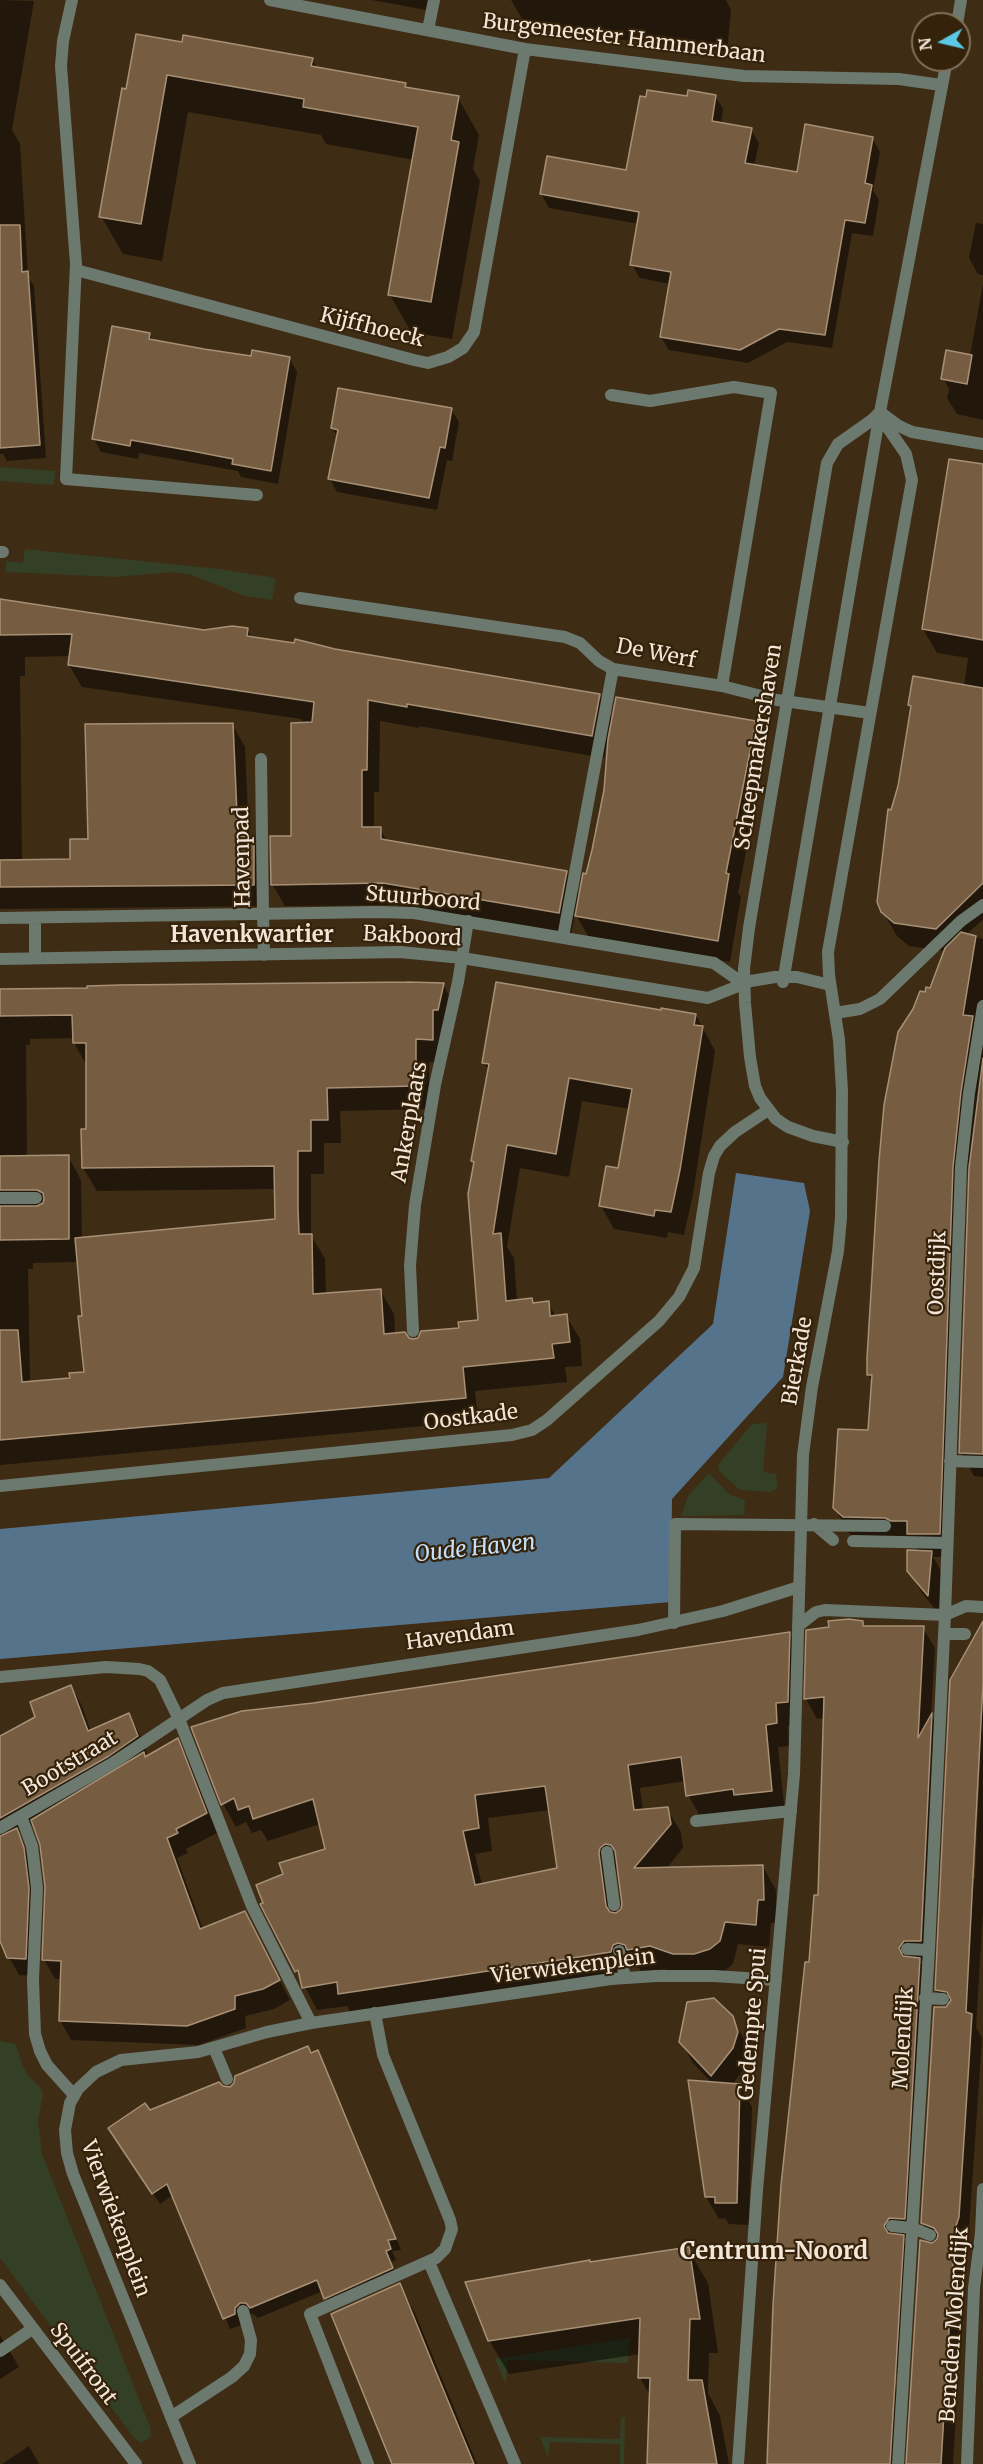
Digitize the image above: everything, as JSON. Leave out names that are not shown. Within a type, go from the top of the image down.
[{"type":"street","points":[[72,0],[63,41],[61,66],[76,270],[66,479],[256,495]]},
{"type":"street","name":"Burgemeester Hammerbaan","points":[[270,0],[525,49],[744,76],[899,79],[941,85]]},
{"type":"street","points":[[428,30],[434,0]]},
{"type":"street","name":"Kijffhoeck","points":[[76,270],[414,360],[428,363],[448,357],[463,348],[474,332],[525,49]]},
{"type":"street","points":[[784,979],[880,412],[944,72]]},
{"type":"street","points":[[611,395],[650,401],[734,387],[771,393],[722,686]]},
{"type":"street","points":[[880,412],[912,432],[983,444]]},
{"type":"street","points":[[744,984],[758,979],[806,979],[830,986],[828,952],[912,480],[906,454],[880,412]]},
{"type":"street","name":"Scheepmakershaven","points":[[768,1110],[760,1098],[753,1077],[744,984],[749,928],[827,463],[838,444],[880,412]]},
{"type":"street","name":"De Werf","points":[[300,598],[565,637],[580,643],[599,661],[613,669],[722,686],[786,701],[870,713]]},
{"type":"street","points":[[563,937],[613,669]]},
{"type":"street","name":"Havenpad","points":[[261,759],[264,955]]},
{"type":"street","points":[[835,1013],[860,1009],[880,999],[961,921],[983,905]]},
{"type":"street","name":"Stuurboord","points":[[0,918],[395,912],[468,921],[714,963],[744,984]]},
{"type":"street","points":[[34,918],[35,958]]},
{"type":"street","name":"Ankerplaats","points":[[412,1331],[410,1278],[415,1205],[435,1085],[468,921]]},
{"type":"street","name":"Bakboord","points":[[0,959],[400,952],[462,958],[708,998],[744,984]]},
{"type":"street","name":"Bierkade","points":[[799,1587],[806,1427],[838,1251],[843,1142],[840,1053],[830,986]]},
{"type":"street","name":"Oostdijk","points":[[945,1615],[961,1167],[969,1093],[983,1006]]},
{"type":"street","points":[[768,1110],[782,1123],[801,1133],[843,1142]]},
{"type":"street","name":"Oostkade","points":[[0,1486],[500,1436],[532,1430],[547,1420],[659,1321],[680,1297],[694,1268],[709,1173],[714,1156],[720,1146],[735,1132],[768,1110]]},
{"type":"street","points":[[0,1198],[36,1198]]},
{"type":"street","points":[[950,1461],[983,1462]]},
{"type":"street","points":[[674,1623],[675,1524],[800,1523],[885,1526]]},
{"type":"street","points":[[814,1524],[833,1540]]},
{"type":"street","points":[[853,1541],[947,1543]]},
{"type":"street","name":"Havendam","points":[[139,1746],[207,1700],[236,1690],[674,1623],[732,1609],[799,1587]]},
{"type":"street","name":"Gedempte Spui","points":[[738,2464],[757,2190],[791,1811],[796,1731],[799,1587]]},
{"type":"street","points":[[798,1626],[816,1612],[825,1610],[945,1615],[966,1606],[983,1607]]},
{"type":"street","name":"Molendijk","points":[[898,2464],[929,1950],[945,1615]]},
{"type":"street","points":[[944,1634],[965,1634]]},
{"type":"street","points":[[0,1677],[119,1667],[148,1671],[160,1680],[179,1719],[252,1906],[311,2023]]},
{"type":"street","name":"Bootstraat","points":[[0,1828],[139,1746]]},
{"type":"street","points":[[696,1821],[791,1811]]},
{"type":"street","name":"Bootstraat","points":[[21,1816],[32,1846],[37,1888],[33,1980],[35,2034],[47,2065],[74,2095]]},
{"type":"street","points":[[607,1852],[614,1905]]},
{"type":"street","points":[[907,1949],[929,1950]]},
{"type":"street","points":[[619,1951],[625,1977]]},
{"type":"street","name":"Vierwiekenplein","points":[[189,2464],[70,2164],[65,2130],[67,2111],[74,2095],[96,2072],[121,2060],[214,2048],[267,2032],[311,2023],[625,1977],[724,1976],[776,1980]]},
{"type":"street","points":[[925,1998],[943,1999]]},
{"type":"street","points":[[368,2464],[310,2314],[429,2262],[445,2249],[451,2236],[452,2224],[383,2055],[375,2013]]},
{"type":"street","points":[[214,2048],[227,2079]]},
{"type":"street","name":"Beneden Molendijk","points":[[967,2464],[974,2288],[982,2233],[983,2189]]},
{"type":"street","points":[[892,2226],[912,2228],[930,2235]]},
{"type":"street","points":[[429,2262],[515,2464]]},
{"type":"street","name":"Spuifront","points":[[0,2285],[136,2464]]},
{"type":"street","points":[[171,2417],[227,2381],[244,2367],[251,2348],[251,2332],[243,2311]]},
{"type":"street","points":[[0,2351],[32,2329]]},
{"type":"green space","points":[[0,467],[55,471],[54,485],[0,481]]},
{"type":"green space","points":[[25,549],[219,569],[276,578],[272,600],[245,596],[192,575],[174,572],[116,577],[6,572],[6,561],[23,563]]},
{"type":"green space","points":[[767,1423],[763,1472],[776,1474],[778,1488],[771,1492],[740,1490],[719,1471],[718,1465],[752,1424]]},
{"type":"green space","points":[[709,1473],[730,1495],[745,1500],[744,1515],[681,1516],[688,1496]]},
{"type":"green space","points":[[0,2041],[16,2044],[28,2076],[40,2087],[43,2095],[38,2120],[42,2154],[150,2427],[151,2436],[145,2441],[140,2442],[135,2439],[0,2258]]},
{"type":"green space","points":[[629,2338],[628,2363],[507,2360],[506,2385],[495,2359]]},
{"type":"green space","points":[[621,2417],[625,2417],[624,2464],[620,2464],[620,2444],[550,2442],[548,2457],[540,2437],[620,2439]]},
{"type":"water","name":"Oude Haven","points":[[736,1173],[804,1183],[810,1211],[783,1377],[672,1499],[671,1602],[0,1659],[0,1529],[549,1478],[713,1324]]},
{"type":"building","points":[[136,34],[182,42],[183,35],[313,58],[311,66],[406,83],[405,87],[459,96],[451,140],[459,142],[431,302],[388,295],[418,127],[303,107],[304,99],[167,75],[141,224],[99,217],[122,88],[126,89]]},
{"type":"building","points":[[647,90],[687,96],[688,90],[716,95],[712,121],[752,128],[745,163],[797,172],[805,124],[873,137],[865,183],[872,185],[865,223],[845,220],[825,335],[779,329],[740,350],[660,337],[671,272],[630,265],[639,212],[540,194],[547,156],[626,170],[640,96],[646,97]]},
{"type":"building","points":[[0,225],[20,225],[22,272],[28,271],[40,445],[0,448]]},
{"type":"building","points":[[112,326],[150,333],[149,339],[204,349],[251,356],[252,350],[290,357],[271,471],[232,464],[233,459],[131,440],[130,446],[92,439]]},
{"type":"building","points":[[946,350],[972,355],[967,384],[941,379]]},
{"type":"building","points":[[338,388],[452,408],[445,448],[440,447],[429,498],[328,479],[338,430],[331,428]]},
{"type":"building","points":[[949,459],[983,464],[983,640],[922,629]]},
{"type":"building","points":[[0,599],[204,630],[232,626],[248,628],[247,636],[294,643],[295,639],[335,649],[600,694],[592,736],[407,704],[407,707],[368,700],[367,770],[362,770],[362,827],[381,827],[381,839],[567,871],[559,913],[383,883],[271,885],[270,836],[291,836],[291,723],[312,722],[314,702],[68,665],[72,634],[0,635]]},
{"type":"building","points":[[913,676],[983,688],[983,883],[936,929],[894,923],[881,912],[877,902],[888,809],[891,810],[898,786],[911,706],[908,705]]},
{"type":"building","points":[[616,697],[756,721],[726,873],[729,874],[718,941],[575,916],[583,873],[586,874],[604,790],[608,739]]},
{"type":"building","points":[[233,723],[238,837],[254,836],[254,885],[0,887],[0,860],[70,859],[70,839],[88,839],[85,724]]},
{"type":"building","points":[[961,932],[976,936],[963,1015],[973,1016],[961,1092],[953,1167],[940,1534],[907,1534],[907,1521],[843,1517],[833,1508],[838,1429],[868,1430],[872,1375],[867,1375],[867,1358],[879,1161],[884,1105],[898,1032],[913,1009],[920,991],[925,992],[926,987],[930,988],[945,948]]},
{"type":"building","points":[[496,982],[696,1014],[694,1025],[703,1026],[671,1212],[655,1210],[654,1216],[599,1206],[606,1166],[618,1168],[632,1089],[569,1078],[556,1154],[507,1145],[493,1234],[501,1233],[506,1301],[532,1298],[533,1303],[549,1301],[550,1316],[567,1314],[570,1342],[552,1344],[554,1358],[463,1367],[466,1398],[0,1440],[0,1330],[18,1330],[22,1382],[70,1378],[69,1373],[84,1372],[78,1316],[82,1316],[75,1238],[275,1219],[274,1166],[82,1168],[81,1129],[86,1129],[86,1043],[73,1043],[72,1015],[0,1016],[0,989],[87,988],[87,986],[120,985],[444,983],[438,1010],[433,1010],[433,1040],[416,1039],[416,1086],[327,1088],[328,1120],[311,1120],[311,1151],[298,1151],[298,1209],[299,1234],[312,1234],[313,1294],[381,1289],[384,1334],[405,1332],[409,1338],[413,1339],[418,1338],[421,1331],[459,1328],[458,1322],[478,1320],[468,1194],[474,1162],[471,1161],[489,1064],[482,1063]]},
{"type":"building","points":[[983,1058],[983,1454],[959,1453],[969,1168]]},
{"type":"building","points":[[69,1155],[69,1239],[0,1240],[0,1206],[37,1206],[43,1203],[44,1199],[43,1193],[37,1190],[0,1190],[0,1156]]},
{"type":"building","points":[[907,1550],[932,1551],[928,1596],[907,1571]]},
{"type":"building","points":[[849,1619],[863,1621],[863,1626],[924,1626],[918,1738],[932,1713],[921,1941],[904,1941],[899,1948],[903,1956],[920,1958],[905,2219],[889,2218],[884,2226],[888,2233],[904,2235],[890,2464],[767,2464],[773,2305],[781,2185],[805,1962],[809,1962],[814,1895],[818,1895],[824,1697],[804,1699],[806,1630],[829,1627],[828,1621]]},
{"type":"building","points":[[983,1621],[983,1683],[966,2012],[972,2014],[959,2217],[955,2229],[941,2464],[906,2464],[920,2240],[932,2243],[937,2239],[938,2234],[934,2228],[921,2223],[934,2007],[946,2007],[951,2000],[947,1992],[935,1990],[950,1680]]},
{"type":"building","points":[[790,1632],[788,1702],[776,1703],[777,1723],[766,1725],[772,1791],[734,1795],[733,1789],[686,1796],[681,1757],[628,1765],[634,1810],[668,1807],[671,1824],[634,1868],[763,1865],[764,1900],[758,1900],[756,1925],[725,1922],[720,1941],[710,1949],[694,1954],[673,1954],[650,1946],[627,1950],[625,1945],[618,1943],[613,1945],[611,1952],[338,1994],[337,1982],[302,1988],[298,1970],[295,1972],[260,1904],[263,1903],[256,1885],[283,1874],[279,1863],[325,1849],[313,1799],[253,1819],[249,1806],[238,1810],[234,1798],[221,1805],[191,1727],[242,1711],[313,1703]],"holes":[[[545,1786],[557,1868],[475,1885],[463,1831],[479,1828],[475,1795]],[[605,1844],[611,1845],[615,1851],[622,1904],[621,1909],[616,1913],[610,1912],[606,1906],[599,1853],[600,1848]]]},
{"type":"building","points":[[71,1685],[88,1731],[129,1713],[138,1736],[109,1756],[0,1818],[0,1736],[35,1717],[30,1702]]},
{"type":"building","points":[[178,1738],[207,1813],[176,1829],[178,1833],[167,1838],[200,1929],[245,1911],[280,1980],[263,1989],[235,1996],[235,2009],[187,2026],[59,2021],[61,1961],[42,1960],[45,1887],[40,1845],[31,1820],[144,1752],[145,1757]]},
{"type":"building","points":[[17,1828],[24,1848],[29,1888],[26,1959],[7,1958],[0,1941],[0,1836]]},
{"type":"building","points":[[714,1998],[733,2016],[738,2032],[733,2048],[711,2076],[679,2042],[687,2002]]},
{"type":"building","points":[[308,2046],[311,2053],[318,2050],[396,2239],[388,2240],[391,2249],[386,2251],[393,2268],[324,2299],[317,2280],[250,2308],[246,2303],[240,2303],[235,2308],[235,2314],[223,2319],[167,2184],[152,2194],[108,2128],[145,2103],[150,2110],[219,2082],[223,2086],[230,2087],[234,2083],[235,2076]]},
{"type":"building","points":[[688,2080],[740,2084],[737,2203],[715,2203],[715,2197],[705,2197]]},
{"type":"building","points":[[689,2247],[700,2319],[690,2319],[688,2380],[702,2380],[717,2464],[647,2464],[650,2378],[638,2378],[640,2318],[488,2341],[465,2282],[590,2260],[590,2262]]},
{"type":"building","points":[[400,2283],[474,2464],[392,2464],[331,2314]]},
{"type":"district","name":"Havenkwartier","points":[[252,936]]},
{"type":"district","name":"Centrum-Noord","points":[[774,2252]]}]
